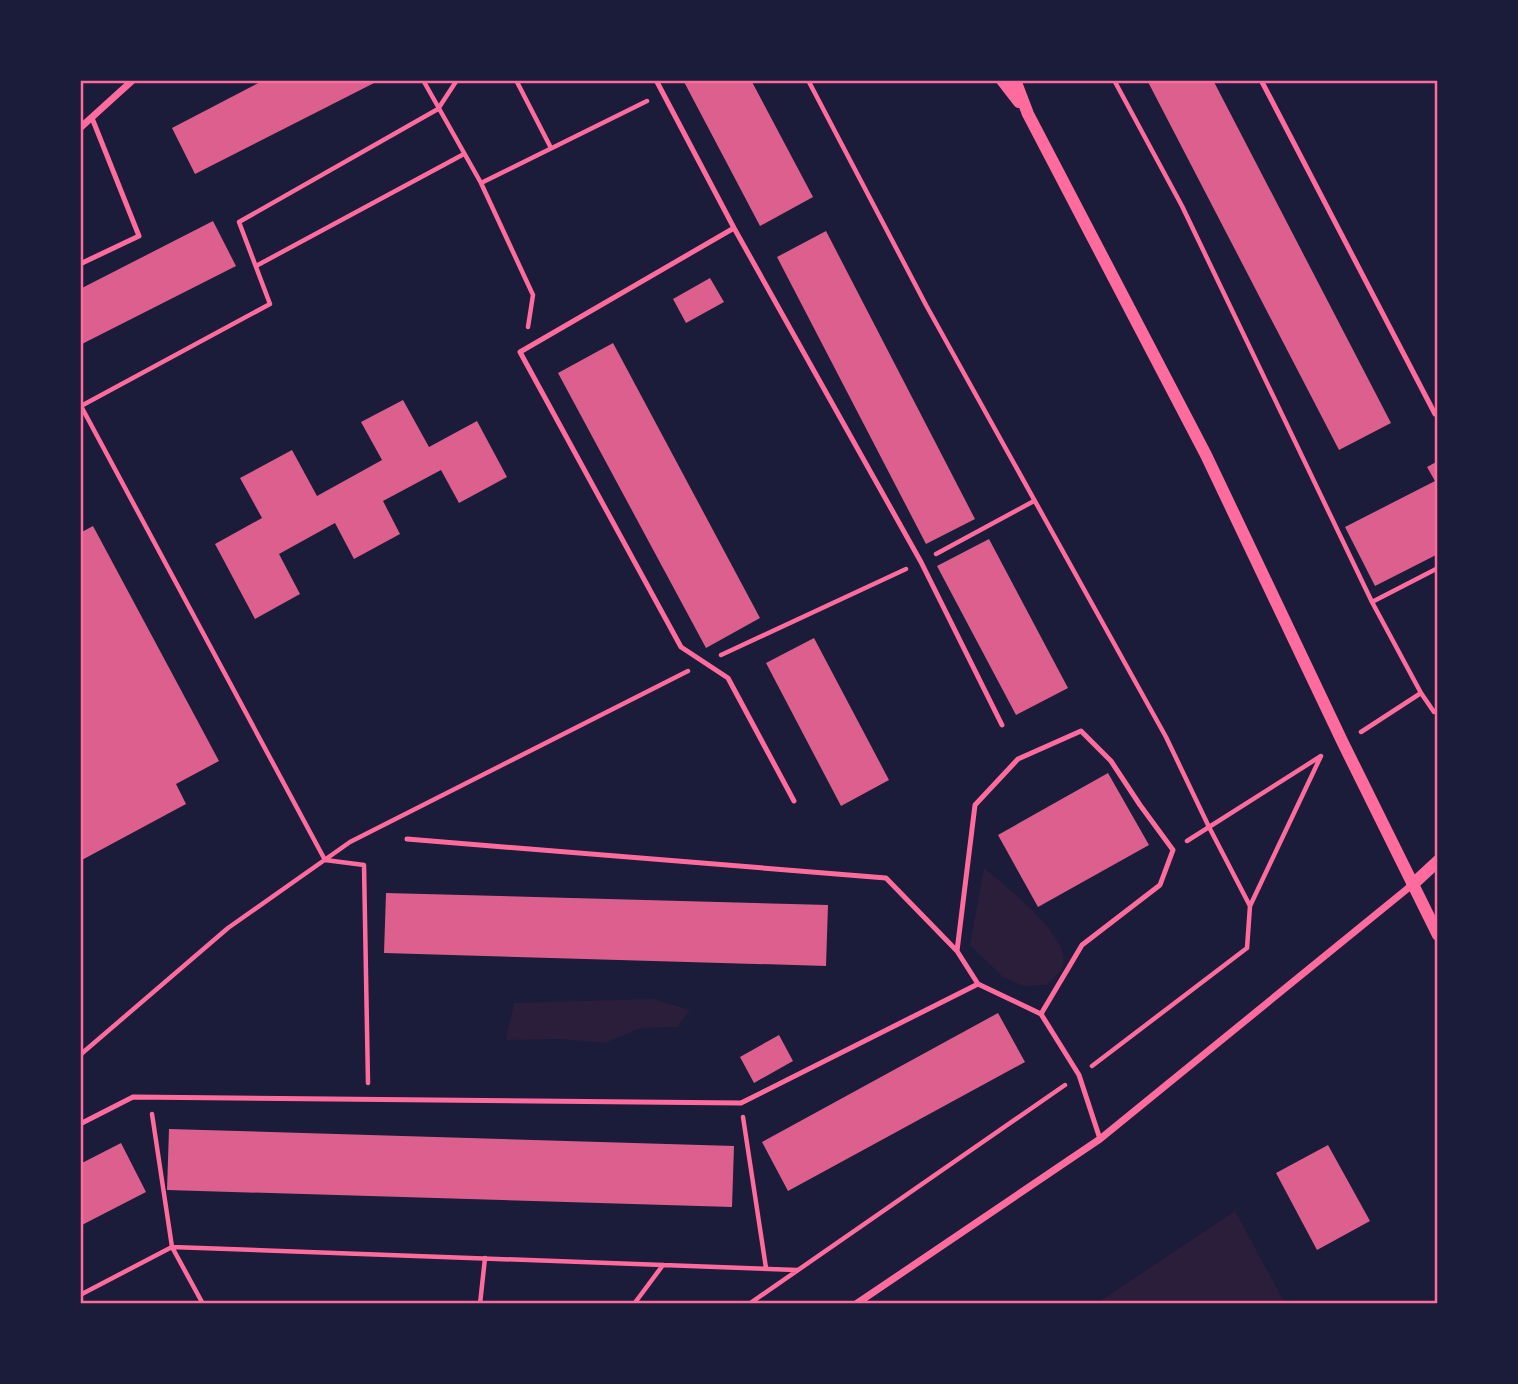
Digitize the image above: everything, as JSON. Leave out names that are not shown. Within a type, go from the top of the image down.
[{"type":"street","points":[[80,128],[133,80]]},
{"type":"street","points":[[1002,80],[1028,114]]},
{"type":"street","points":[[1015,80],[1028,114],[1206,456],[1437,935]]},
{"type":"street","points":[[856,1304],[1100,1139],[1412,885],[1437,861]]},
{"type":"lane","points":[[656,80],[734,228],[921,562],[1002,725]]},
{"type":"lane","points":[[1261,80],[1435,414],[1437,412]]},
{"type":"lane","points":[[80,264],[139,236],[92,118]]},
{"type":"lane","points":[[734,228],[520,352],[681,647],[728,678],[793,802]]},
{"type":"lane","points":[[957,951],[975,805],[1018,759],[1081,731],[1111,761],[1173,850],[1160,885],[1082,945],[1041,1014]]},
{"type":"lane","points":[[407,839],[886,878],[957,951],[978,984],[1041,1014],[1079,1075],[1100,1139]]},
{"type":"lane","points":[[80,1124],[133,1097],[741,1103],[978,984]]},
{"type":"path","points":[[423,80],[481,183],[647,101]]},
{"type":"path","points":[[325,860],[80,406],[270,304],[239,222],[438,109],[457,80]]},
{"type":"path","points":[[516,80],[551,148]]},
{"type":"path","points":[[808,80],[926,305],[1166,737],[1250,906]]},
{"type":"path","points":[[1114,80],[1182,206],[1372,602],[1422,693],[1434,712],[1437,709]]},
{"type":"path","points":[[256,266],[464,154]]},
{"type":"path","points":[[80,1055],[228,928],[350,842],[705,663],[921,562],[1034,501]]},
{"type":"path","points":[[1372,602],[1437,568]]},
{"type":"path","points":[[1173,850],[1422,693]]},
{"type":"path","points":[[748,1304],[1079,1075],[1247,948],[1250,906],[1321,756]]},
{"type":"path","points":[[325,860],[364,865],[368,1099]]},
{"type":"path","points":[[149,1097],[172,1247],[203,1304]]},
{"type":"path","points":[[741,1103],[766,1268]]},
{"type":"path","points":[[80,1295],[172,1247],[797,1270]]},
{"type":"path","points":[[480,1304],[485,1258]]},
{"type":"path","points":[[634,1304],[663,1265]]},
{"type":"shaded area","points":[[984,868],[1036,914],[1059,943],[1063,956],[1062,968],[1047,985],[1023,986],[1003,977],[970,945]]},
{"type":"shaded area","points":[[653,999],[690,1010],[677,1027],[641,1028],[605,1043],[562,1039],[506,1040],[514,1003]]},
{"type":"shaded area","points":[[1235,1211],[1285,1303],[1097,1303]]},
{"type":"building","points":[[264,80],[380,80],[195,174],[172,128]]},
{"type":"building","points":[[683,80],[751,80],[813,197],[760,226]]},
{"type":"building","points":[[1147,80],[1213,80],[1391,423],[1339,450]]},
{"type":"building","points":[[213,221],[236,266],[80,345],[80,289]]},
{"type":"building","points":[[826,231],[975,519],[926,544],[777,257]]},
{"type":"building","points":[[710,278],[724,302],[686,323],[673,299]]},
{"type":"building","points":[[613,343],[760,618],[706,648],[558,373]]},
{"type":"building","points":[[403,400],[429,447],[477,421],[507,477],[459,503],[441,470],[383,501],[400,534],[354,559],[335,523],[279,554],[300,594],[255,619],[215,544],[262,518],[240,478],[292,450],[317,496],[382,460],[361,422]]},
{"type":"building","points":[[1438,461],[1438,554],[1375,586],[1345,527],[1435,481],[1427,467]]},
{"type":"building","points":[[93,526],[219,761],[176,784],[186,804],[80,861],[80,533]]},
{"type":"building","points":[[989,539],[1068,688],[1016,715],[937,566]]},
{"type":"building","points":[[814,638],[889,780],[841,806],[766,663]]},
{"type":"building","points":[[1108,773],[1149,845],[1038,907],[998,835]]},
{"type":"building","points":[[386,893],[828,905],[826,966],[384,953]]},
{"type":"building","points":[[998,1013],[1025,1062],[788,1191],[762,1142]]},
{"type":"building","points":[[779,1035],[793,1061],[754,1083],[740,1057]]},
{"type":"building","points":[[169,1129],[734,1146],[732,1207],[167,1190]]},
{"type":"building","points":[[121,1143],[146,1192],[80,1226],[80,1164]]},
{"type":"building","points":[[1328,1145],[1370,1221],[1317,1250],[1276,1173]]}]
